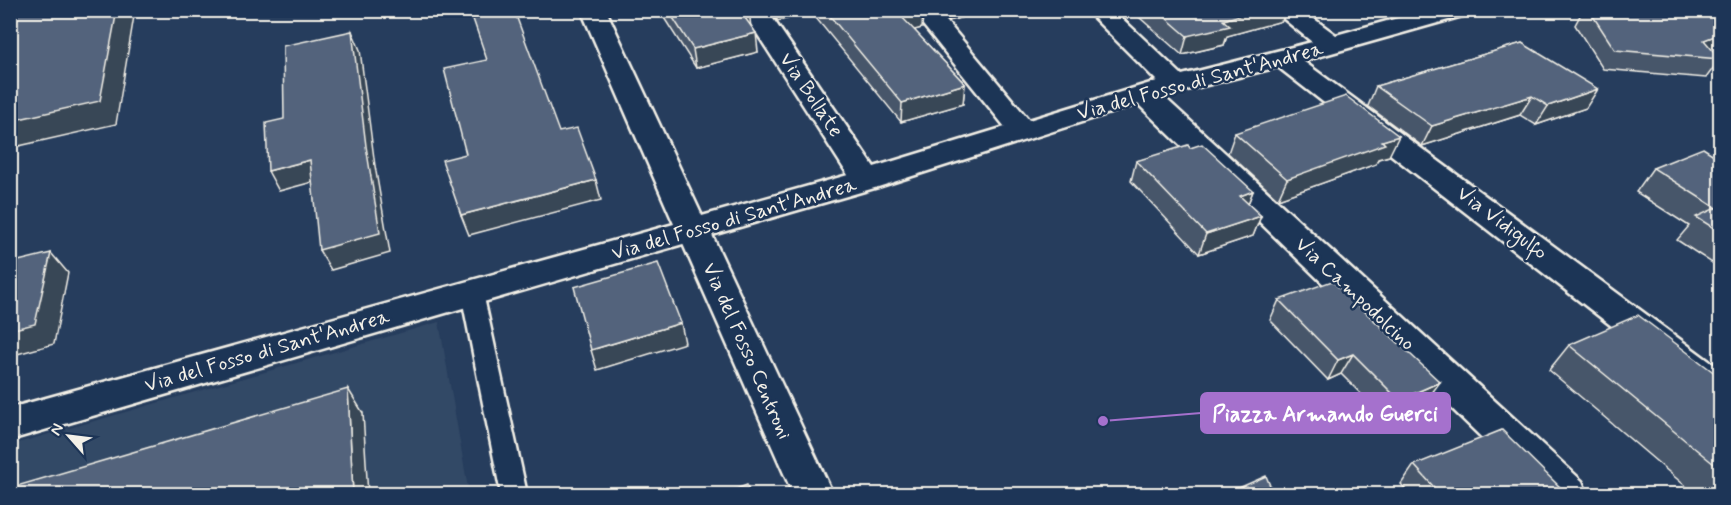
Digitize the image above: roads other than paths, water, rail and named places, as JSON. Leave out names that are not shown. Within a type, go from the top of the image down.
[{"type":"street","name":"Via del Fosso Centroni","points":[[593,10],[813,495]]},
{"type":"street","name":"Via Bollate","points":[[754,10],[867,180]]},
{"type":"street","points":[[923,10],[1023,131]]},
{"type":"street","points":[[1098,10],[1177,85]]},
{"type":"street","points":[[1285,10],[1333,45]]},
{"type":"street","name":"Via del Fosso di Sant'Andrea","points":[[10,424],[867,180],[1143,93],[1333,45],[1457,10]]},
{"type":"street","name":"Via Vidigulfo","points":[[1283,58],[1720,389]]},
{"type":"street","name":"Via Campodolcino","points":[[1143,93],[1567,495]]},
{"type":"lane","points":[[471,293],[514,495]]},
{"type":"place","name":"Piazza Armando Guerci","points":[[1103,421]]}]
